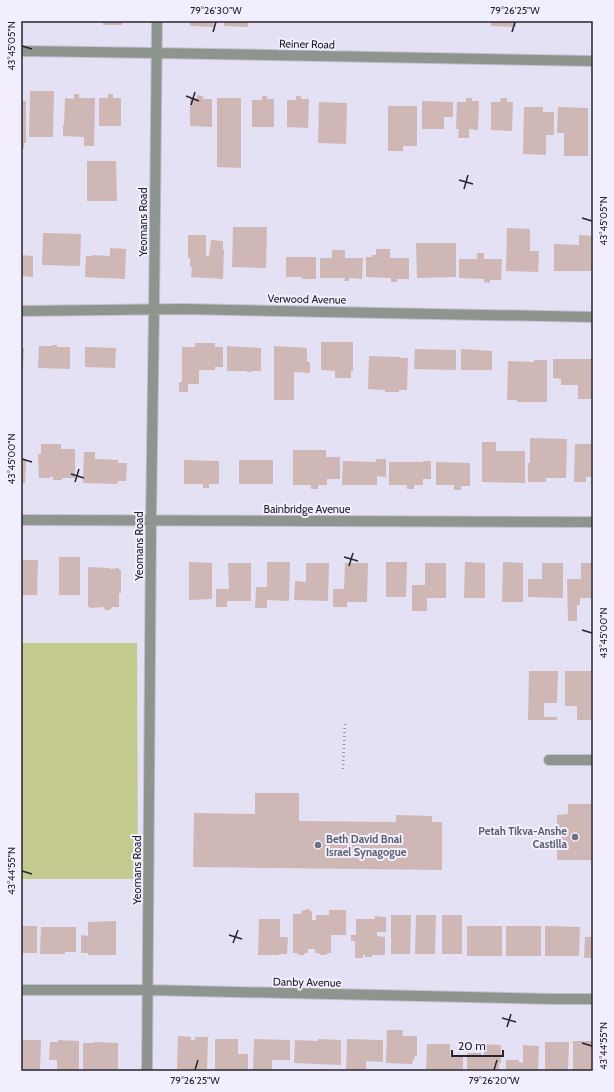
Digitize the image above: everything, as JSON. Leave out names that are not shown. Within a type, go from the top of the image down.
[{"type":"street","name":"Yeomans Road","points":[[147,1071],[150,520],[154,309],[156,21]]},
{"type":"street","name":"Reiner Road","points":[[21,51],[593,61]]},
{"type":"street","name":"Verwood Avenue","points":[[21,311],[154,309],[593,316]]},
{"type":"street","name":"Bainbridge Avenue","points":[[21,520],[593,522]]},
{"type":"street","points":[[549,760],[593,760]]},
{"type":"street","name":"Danby Avenue","points":[[21,990],[148,990],[554,1000],[593,999]]},
{"type":"path","points":[[344,769],[345,720]]},
{"type":"green space","points":[[21,643],[137,643],[138,879],[21,879]]},
{"type":"building","points":[[103,21],[122,21],[122,25],[103,25]]},
{"type":"building","points":[[190,21],[214,21],[214,27],[190,26]]},
{"type":"building","points":[[224,21],[248,21],[248,27],[224,26]]},
{"type":"building","points":[[491,21],[516,21],[516,27],[491,26]]},
{"type":"building","points":[[30,91],[54,91],[53,137],[29,137]]},
{"type":"building","points":[[74,94],[79,94],[79,98],[95,98],[94,146],[84,146],[84,137],[63,136],[65,98],[74,99]]},
{"type":"building","points":[[108,94],[113,94],[113,98],[121,98],[121,126],[99,126],[99,98],[108,98]]},
{"type":"building","points":[[197,95],[203,96],[203,99],[212,99],[212,127],[190,126],[190,98],[197,98]]},
{"type":"building","points":[[262,96],[267,96],[267,99],[274,99],[274,127],[252,127],[252,100],[262,100]]},
{"type":"building","points":[[296,96],[301,96],[301,99],[309,99],[308,128],[287,127],[287,100],[296,100]]},
{"type":"building","points":[[217,98],[241,98],[241,168],[217,167]]},
{"type":"building","points":[[466,98],[472,98],[472,101],[479,101],[478,130],[469,129],[469,138],[458,138],[459,129],[456,129],[457,102],[466,102]]},
{"type":"building","points":[[501,98],[507,98],[507,102],[513,102],[512,131],[491,130],[491,102],[500,102]]},
{"type":"building","points":[[21,101],[26,101],[26,143],[24,143],[24,149],[21,149]]},
{"type":"building","points":[[422,101],[453,102],[453,117],[444,117],[444,129],[422,129]]},
{"type":"building","points":[[319,102],[347,103],[346,144],[318,143]]},
{"type":"building","points":[[388,106],[417,106],[417,146],[403,146],[403,151],[388,151]]},
{"type":"building","points":[[524,107],[543,107],[543,112],[554,112],[554,135],[546,135],[546,155],[523,154]]},
{"type":"building","points":[[558,107],[588,108],[588,156],[564,156],[564,133],[557,133]]},
{"type":"building","points":[[87,161],[116,161],[117,201],[87,201]]},
{"type":"building","points":[[233,227],[267,227],[266,268],[232,267]]},
{"type":"building","points":[[507,228],[530,229],[530,251],[539,251],[538,272],[506,271]]},
{"type":"building","points":[[43,233],[81,234],[80,266],[42,265]]},
{"type":"building","points":[[188,235],[206,235],[206,256],[209,256],[211,240],[223,241],[223,279],[191,277],[192,267],[190,267],[190,258],[188,258]]},
{"type":"building","points":[[579,235],[593,236],[593,271],[554,271],[554,244],[579,245]]},
{"type":"building","points":[[416,243],[456,243],[456,277],[417,278]]},
{"type":"building","points":[[110,248],[126,249],[125,279],[85,277],[86,256],[110,256]]},
{"type":"building","points":[[376,249],[390,249],[390,258],[409,258],[409,279],[397,279],[397,282],[391,282],[391,278],[366,277],[366,257],[376,255]]},
{"type":"building","points":[[332,250],[345,250],[345,258],[363,258],[362,279],[349,278],[349,281],[344,281],[345,278],[320,278],[320,258],[332,258]]},
{"type":"building","points":[[477,253],[484,253],[484,259],[502,259],[501,280],[490,280],[490,283],[484,282],[484,279],[459,278],[459,259],[477,259]]},
{"type":"building","points":[[21,255],[33,256],[33,277],[21,276]]},
{"type":"building","points":[[286,257],[316,257],[316,279],[286,277]]},
{"type":"building","points":[[321,342],[353,342],[353,371],[351,371],[351,378],[335,378],[335,371],[321,370]]},
{"type":"building","points":[[195,343],[215,343],[215,347],[223,347],[223,367],[215,367],[215,370],[199,370],[199,384],[188,384],[188,392],[179,392],[179,382],[182,382],[182,347],[195,347]]},
{"type":"building","points":[[57,345],[57,347],[70,347],[70,369],[38,368],[39,346]]},
{"type":"building","points":[[227,346],[261,348],[261,371],[227,371]]},
{"type":"building","points":[[274,346],[307,348],[307,362],[310,362],[310,373],[294,372],[294,400],[274,400]]},
{"type":"building","points":[[85,347],[116,348],[115,368],[85,367]]},
{"type":"building","points":[[21,348],[24,348],[23,368],[21,368]]},
{"type":"building","points":[[415,349],[456,350],[456,370],[414,369]]},
{"type":"building","points":[[461,349],[492,351],[492,370],[461,370]]},
{"type":"building","points":[[369,356],[408,358],[407,390],[399,390],[399,392],[385,392],[385,390],[368,389]]},
{"type":"building","points":[[553,359],[593,359],[593,399],[578,399],[578,385],[561,385],[561,379],[553,378]]},
{"type":"building","points":[[534,360],[547,360],[547,402],[517,402],[517,400],[507,400],[508,361],[534,362]]},
{"type":"building","points":[[530,438],[567,439],[566,478],[546,478],[546,482],[528,482]]},
{"type":"building","points":[[482,442],[496,442],[496,451],[525,451],[525,483],[482,482]]},
{"type":"building","points":[[41,444],[61,444],[61,449],[75,449],[75,478],[53,480],[53,477],[39,478],[38,454],[41,454]]},
{"type":"building","points":[[575,444],[593,444],[593,477],[586,477],[586,482],[574,482]]},
{"type":"building","points":[[293,450],[326,450],[326,457],[340,457],[340,479],[327,479],[327,485],[318,485],[318,489],[311,489],[311,485],[293,485]]},
{"type":"building","points":[[84,452],[95,452],[95,459],[118,460],[118,463],[127,463],[126,481],[118,481],[117,484],[83,483]]},
{"type":"building","points":[[21,458],[26,459],[25,483],[21,483]]},
{"type":"building","points":[[376,459],[386,459],[386,477],[377,476],[377,485],[342,485],[343,461],[376,462]]},
{"type":"building","points":[[184,460],[219,461],[219,484],[209,484],[209,488],[203,488],[203,484],[184,484]]},
{"type":"building","points":[[239,460],[273,460],[273,484],[239,484]]},
{"type":"building","points":[[431,461],[431,479],[423,479],[423,485],[414,485],[414,489],[407,489],[407,485],[389,485],[389,462]]},
{"type":"building","points":[[436,462],[470,463],[470,486],[461,486],[461,490],[454,490],[454,485],[436,485]]},
{"type":"building","points":[[59,557],[80,557],[80,595],[59,595]]},
{"type":"building","points":[[21,560],[38,560],[37,595],[21,595]]},
{"type":"building","points":[[189,562],[212,563],[212,599],[189,600]]},
{"type":"building","points":[[267,562],[290,562],[289,601],[267,600],[267,608],[255,608],[256,587],[267,587]]},
{"type":"building","points":[[386,562],[407,562],[406,597],[386,597]]},
{"type":"building","points":[[465,562],[485,563],[485,598],[464,598]]},
{"type":"building","points":[[503,562],[523,563],[523,602],[502,602]]},
{"type":"building","points":[[228,563],[251,563],[251,601],[227,601],[227,607],[216,607],[216,589],[229,589]]},
{"type":"building","points":[[306,563],[329,563],[328,601],[294,600],[295,581],[306,582]]},
{"type":"building","points":[[345,563],[368,563],[367,602],[347,602],[347,607],[333,607],[333,589],[344,589]]},
{"type":"building","points":[[425,563],[446,563],[446,598],[427,598],[427,611],[412,611],[412,585],[425,585]]},
{"type":"building","points":[[542,563],[563,563],[563,598],[528,597],[528,579],[542,579]]},
{"type":"building","points":[[581,563],[593,563],[593,598],[580,598],[580,605],[577,605],[577,621],[568,621],[567,579],[581,579]]},
{"type":"building","points":[[88,567],[110,569],[119,568],[119,570],[121,570],[121,593],[119,593],[119,607],[112,607],[110,610],[105,610],[104,607],[88,607]]},
{"type":"building","points":[[529,671],[558,671],[557,703],[544,703],[544,717],[557,717],[557,720],[528,720]]},
{"type":"building","points":[[565,671],[593,671],[592,720],[577,720],[577,706],[565,706]]},
{"type":"building","name":"Beth David Bnai Israel Synagogue","points":[[255,793],[299,793],[299,821],[396,822],[396,815],[432,816],[432,822],[442,822],[442,870],[193,867],[194,813],[255,814]]},
{"type":"building","name":"Petah Tikva-Anshe Castilla","points":[[568,804],[593,804],[593,860],[557,860],[557,815],[568,814]]},
{"type":"building","points":[[309,909],[312,912],[312,920],[316,920],[316,915],[329,915],[329,910],[346,910],[346,935],[331,935],[331,953],[320,955],[319,953],[315,953],[315,949],[308,949],[308,953],[305,953],[304,955],[293,953],[293,914],[301,914],[304,910]]},
{"type":"building","points":[[391,915],[411,915],[410,954],[391,954]]},
{"type":"building","points":[[416,915],[436,915],[435,954],[415,954]]},
{"type":"building","points":[[442,915],[462,915],[462,954],[442,954]]},
{"type":"building","points":[[375,916],[386,917],[386,932],[377,932],[377,936],[385,937],[385,955],[372,955],[372,957],[365,957],[365,955],[363,955],[363,958],[355,958],[355,941],[351,941],[351,935],[356,935],[356,919],[375,919]]},
{"type":"building","points":[[259,919],[280,919],[280,937],[288,937],[287,954],[258,955]]},
{"type":"building","points":[[116,921],[116,955],[88,955],[88,953],[81,953],[81,935],[88,936],[88,922]]},
{"type":"building","points":[[21,926],[37,926],[37,953],[21,953]]},
{"type":"building","points":[[467,926],[502,926],[502,956],[467,956]]},
{"type":"building","points":[[506,926],[541,926],[541,956],[506,956]]},
{"type":"building","points":[[545,926],[580,927],[579,956],[545,956]]},
{"type":"building","points":[[41,927],[76,927],[76,952],[65,952],[65,954],[40,954]]},
{"type":"building","points":[[585,937],[593,937],[593,958],[584,958]]},
{"type":"building","points":[[387,1030],[403,1030],[402,1036],[417,1036],[417,1056],[415,1056],[412,1064],[386,1063]]},
{"type":"building","points":[[178,1036],[191,1037],[191,1040],[195,1040],[195,1037],[208,1037],[207,1071],[177,1071]]},
{"type":"building","points":[[215,1039],[238,1039],[238,1054],[248,1054],[248,1071],[215,1071]]},
{"type":"building","points":[[254,1039],[290,1040],[290,1060],[272,1060],[272,1071],[253,1071]]},
{"type":"building","points":[[318,1039],[341,1040],[341,1065],[294,1063],[295,1040],[318,1041]]},
{"type":"building","points":[[347,1039],[383,1040],[383,1062],[366,1061],[366,1071],[346,1071]]},
{"type":"building","points":[[21,1040],[41,1040],[40,1071],[21,1071]]},
{"type":"building","points":[[58,1040],[79,1041],[79,1071],[57,1071],[57,1060],[49,1060],[50,1042],[58,1042]]},
{"type":"building","points":[[573,1041],[593,1041],[593,1071],[573,1071]]},
{"type":"building","points":[[545,1042],[569,1042],[568,1071],[545,1071]]},
{"type":"building","points":[[83,1043],[118,1043],[118,1069],[83,1069]]},
{"type":"building","points":[[427,1044],[450,1044],[450,1057],[463,1057],[463,1071],[426,1071]]},
{"type":"building","points":[[484,1044],[501,1045],[501,1063],[499,1063],[499,1071],[467,1071],[467,1053],[481,1053],[481,1056],[484,1056]]},
{"type":"building","points":[[523,1045],[539,1046],[538,1071],[506,1071],[506,1060],[519,1060],[519,1062],[523,1063]]},
{"type":"place","name":"Petah Tikva-Anshe Castilla","points":[[575,837]]},
{"type":"place","name":"Beth David Bnai Israel Synagogue","points":[[318,845]]}]
